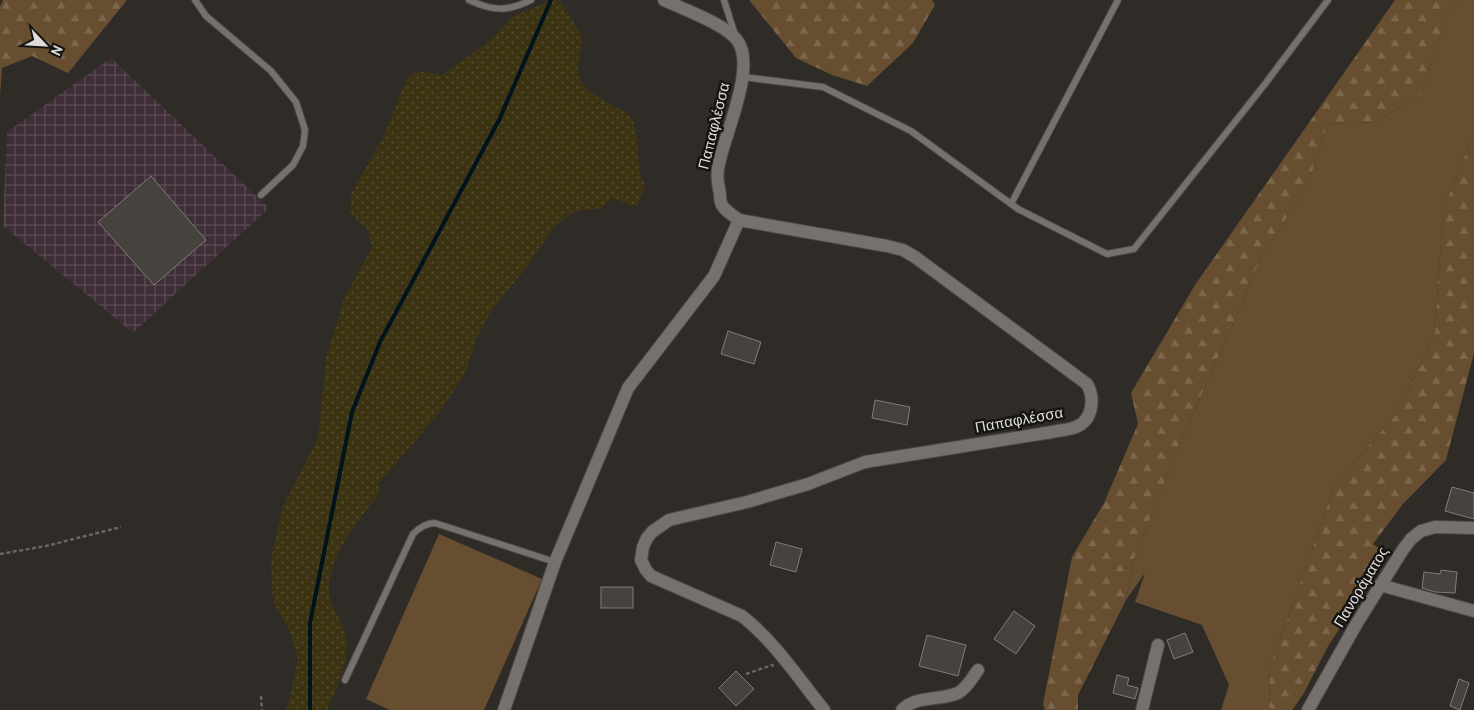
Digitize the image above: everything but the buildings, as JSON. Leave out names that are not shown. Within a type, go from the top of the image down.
[{"type":"street","points":[[664,0],[722,27],[736,38]]},
{"type":"street","name":"Παπαφλέσσα","points":[[736,38],[743,49],[743,76],[718,165],[722,206],[739,220],[903,250],[1087,384],[1092,392],[1090,411],[1084,421],[1078,426],[865,462],[800,487],[747,502],[669,520],[652,532],[643,547],[641,560],[651,576],[746,619],[786,661],[824,710]]},
{"type":"street","points":[[504,710],[555,562],[628,388],[714,276],[739,220]]},
{"type":"street","name":"Πανοράματος","points":[[1308,710],[1380,585],[1402,550],[1416,534],[1435,527],[1474,528]]},
{"type":"street","points":[[1380,585],[1474,611]]},
{"type":"street","points":[[1142,710],[1158,645]]},
{"type":"street","points":[[902,710],[916,701],[949,696],[959,692],[978,670]]},
{"type":"lane","points":[[195,0],[206,16],[271,70],[296,102],[305,130],[303,146],[293,165],[260,195]]},
{"type":"lane","points":[[469,0],[494,9],[518,7],[530,0]]},
{"type":"lane","points":[[724,0],[736,38]]},
{"type":"lane","points":[[1011,204],[1118,0]]},
{"type":"lane","points":[[743,76],[823,87],[910,131],[1018,209],[1107,254],[1134,249],[1265,84],[1328,0]]},
{"type":"lane","points":[[345,680],[413,534],[418,529],[429,523],[435,523],[555,562]]},
{"type":"path","points":[[0,554],[46,546],[121,527]]},
{"type":"path","points":[[746,674],[772,665],[781,667]]},
{"type":"path","points":[[261,696],[262,710]]},
{"type":"shaded area","points":[[111,58],[269,208],[133,333],[3,226],[7,132]]},
{"type":"green space","points":[[3,0],[127,0],[68,73],[32,56],[2,68],[0,96],[0,7]]},
{"type":"green space","points":[[749,0],[932,0],[935,5],[913,43],[867,86],[832,75],[796,58]]},
{"type":"green space","points":[[1395,0],[1459,0],[1448,12],[1420,95],[1376,122],[1327,124],[1308,185],[1261,257],[1185,431],[1134,559],[1126,600],[1078,695],[1078,710],[1045,710],[1043,704],[1072,557],[1104,503],[1138,424],[1131,393],[1195,285]]},
{"type":"green space","points":[[1459,0],[1474,0],[1474,134],[1443,210],[1435,334],[1396,415],[1335,484],[1270,664],[1269,707],[1273,710],[1221,710],[1229,685],[1202,625],[1135,602],[1145,573],[1126,600],[1134,559],[1185,431],[1261,257],[1308,185],[1327,124],[1376,122],[1420,95],[1448,12]]},
{"type":"green space","points":[[1474,134],[1474,353],[1446,460],[1402,505],[1373,544],[1387,554],[1327,648],[1304,693],[1293,709],[1273,710],[1269,707],[1270,664],[1335,484],[1396,415],[1435,334],[1443,210]]},
{"type":"green space","points":[[439,534],[542,579],[484,710],[390,710],[366,699]]},
{"type":"sand","points":[[552,0],[560,0],[583,38],[578,72],[584,86],[599,98],[626,112],[633,122],[636,131],[640,171],[646,185],[636,207],[611,198],[602,208],[573,212],[554,227],[527,266],[492,310],[477,337],[466,372],[439,413],[379,483],[380,492],[347,537],[334,562],[329,594],[344,629],[347,650],[340,681],[327,710],[287,710],[298,659],[289,629],[273,602],[271,560],[283,506],[318,438],[326,358],[345,296],[372,248],[367,228],[350,214],[351,194],[383,138],[403,87],[410,75],[418,71],[442,75],[492,39],[511,17]]},
{"type":"waterway","points":[[310,710],[310,623],[352,412],[380,342],[500,118],[551,0]]}]
